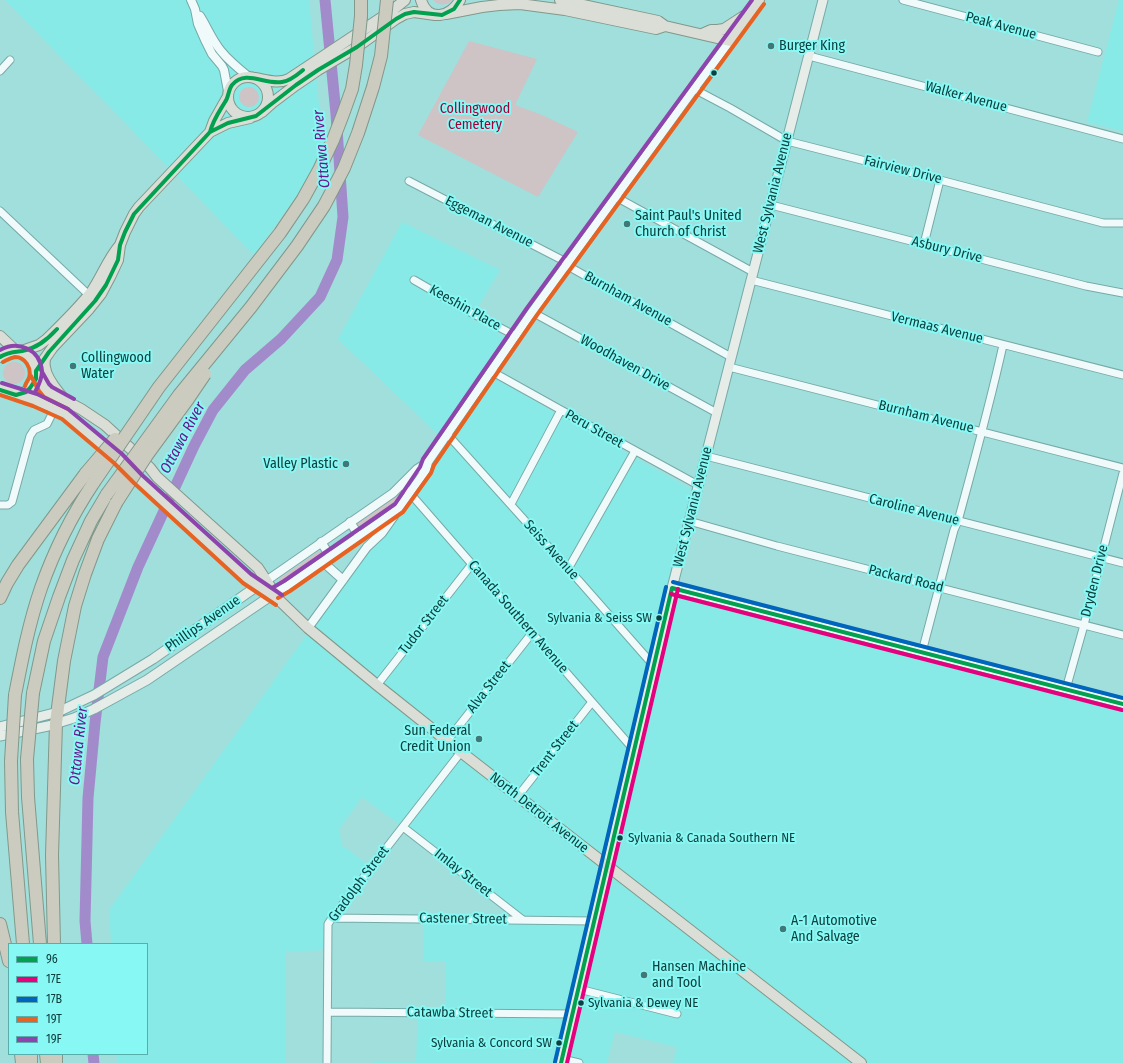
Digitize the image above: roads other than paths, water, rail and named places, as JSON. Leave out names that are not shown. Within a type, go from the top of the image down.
[{"type":"highway","points":[[0,598],[18,564],[90,478],[185,352],[280,233],[303,199],[333,140],[344,114],[352,89],[356,65],[362,0]]},
{"type":"highway","points":[[40,943],[28,797],[27,759],[33,693],[44,641],[72,560],[91,521],[147,455],[188,399],[250,307],[297,246],[324,206],[344,168],[358,133],[373,87],[381,56],[388,0]]},
{"type":"highway","points":[[23,943],[12,812],[11,761],[15,695],[31,622],[41,588],[68,524],[90,478]]},
{"type":"highway","points":[[54,943],[52,855],[54,720],[75,606],[112,498]]},
{"type":"highway","points":[[0,924],[8,957]]},
{"type":"main road","points":[[0,357],[9,352],[18,352],[44,343],[106,285],[118,260],[120,245],[129,224],[139,207],[210,132],[228,123],[250,118],[262,112],[339,46],[390,12],[405,0]]},
{"type":"main road","points":[[421,0],[426,9],[435,15]]},
{"type":"main road","points":[[446,14],[454,9],[460,0]]},
{"type":"main road","points":[[560,0],[593,9],[656,30],[665,26],[730,41]]},
{"type":"main road","name":"Phillips Avenue","points":[[730,41],[759,0]]},
{"type":"main road","name":"West Sylvania Avenue","points":[[562,1061],[672,588],[823,0]]},
{"type":"main road","points":[[210,132],[214,121],[228,95],[231,85],[236,80],[242,78],[252,78],[274,82],[285,81],[317,65],[340,57],[405,14],[414,12],[442,15],[482,7],[520,4],[550,8],[593,9]]},
{"type":"main road","points":[[700,34],[711,30],[728,27],[752,10]]},
{"type":"main road","points":[[252,78],[261,82],[268,93],[268,100],[262,112]]},
{"type":"main road","points":[[228,95],[229,105],[232,110],[237,115],[250,118]]},
{"type":"main road","points":[[16,395],[26,392],[30,388],[36,379],[36,372],[45,357],[92,298]]},
{"type":"main road","points":[[0,336],[18,352]]},
{"type":"main road","name":"North Detroit Avenue","points":[[18,352],[28,356],[31,359],[44,388],[48,392],[92,417],[112,431],[150,468],[157,477],[258,568],[262,583],[308,628],[460,752],[861,1063]]},
{"type":"main road","points":[[45,357],[46,373],[64,400]]},
{"type":"main road","points":[[0,392],[5,398],[76,423]]},
{"type":"main road","name":"North Detroit Avenue","points":[[0,392],[35,400],[65,414],[118,459],[247,579],[262,583]]},
{"type":"main road","name":"Phillips Avenue","points":[[54,720],[76,704],[118,681],[153,659],[262,583]]},
{"type":"main road","name":"Phillips Avenue","points":[[0,727],[74,718],[84,714],[147,680],[275,596]]},
{"type":"main road","points":[[0,736],[54,720]]},
{"type":"street","points":[[191,0],[221,51],[230,61],[252,78]]},
{"type":"street","name":"Peak Avenue","points":[[903,0],[1098,52]]},
{"type":"street","points":[[195,9],[198,24],[205,40],[212,54],[224,70],[228,95]]},
{"type":"street","name":"Phillips Avenue","points":[[262,583],[393,493],[417,469],[428,462],[532,312],[730,41]]},
{"type":"street","name":"Walker Avenue","points":[[809,56],[1123,139]]},
{"type":"street","points":[[0,71],[10,60]]},
{"type":"street","name":"Fairview Drive","points":[[694,89],[787,141],[1104,223],[1123,223]]},
{"type":"street","points":[[924,244],[940,180]]},
{"type":"street","name":"Eggeman Avenue","points":[[409,181],[567,264]]},
{"type":"street","name":"Vermaas Avenue","points":[[616,197],[752,276],[1003,345],[1123,375]]},
{"type":"street","name":"Asbury Drive","points":[[771,205],[1086,286],[1123,293]]},
{"type":"street","points":[[0,211],[92,298]]},
{"type":"street","name":"Burnham Avenue","points":[[567,264],[731,357]]},
{"type":"street","name":"Keeshin Place","points":[[414,280],[466,310],[516,336]]},
{"type":"street","name":"Woodhaven Drive","points":[[532,312],[717,413]]},
{"type":"street","points":[[922,652],[954,530],[958,521],[982,432],[1003,345]]},
{"type":"street","name":"Burnham Avenue","points":[[729,367],[1123,468]]},
{"type":"street","name":"Peru Street","points":[[491,371],[698,485]]},
{"type":"street","points":[[511,504],[561,410]]},
{"type":"street","points":[[0,505],[8,505],[14,499],[30,436],[32,432],[47,424],[52,414]]},
{"type":"street","name":"Seiss Avenue","points":[[448,435],[654,666]]},
{"type":"street","points":[[568,569],[635,451]]},
{"type":"street","name":"Caroline Avenue","points":[[706,456],[1123,563]]},
{"type":"street","name":"Phillips Avenue","points":[[308,628],[367,547],[382,533],[426,470],[428,462]]},
{"type":"street","name":"Dryden Drive","points":[[1066,689],[1123,473]]},
{"type":"street","name":"Canada Southern Avenue","points":[[402,484],[634,750]]},
{"type":"street","name":"Phillips Avenue","points":[[275,596],[287,586],[400,508]]},
{"type":"street","name":"Packard Road","points":[[689,521],[776,546],[1123,635]]},
{"type":"street","points":[[350,522],[359,536]]},
{"type":"street","points":[[320,542],[330,556]]},
{"type":"street","points":[[323,562],[343,580]]},
{"type":"street","name":"Tudor Street","points":[[377,685],[472,564]]},
{"type":"street","points":[[672,588],[1123,704]]},
{"type":"street","name":"Alva Street","points":[[447,741],[532,633]]},
{"type":"street","name":"Trent Street","points":[[518,796],[592,702]]},
{"type":"street","name":"Gradolph Street","points":[[327,1063],[328,924],[460,752]]},
{"type":"street","name":"Imlay Street","points":[[402,827],[523,920]]},
{"type":"street","name":"Castener Street","points":[[332,918],[594,921]]},
{"type":"street","points":[[579,988],[677,1014]]},
{"type":"street","name":"Catawba Street","points":[[328,1012],[573,1014]]},
{"type":"street","points":[[562,1061],[579,1063]]},
{"type":"waterway","name":"Ottawa River","points":[[87,943],[85,921],[88,798],[103,657],[138,567],[194,446],[213,410],[245,370],[281,339],[320,297],[337,260],[343,217],[336,114],[325,0]]},
{"type":"waterway","name":"Ottawa River","points":[[93,1055],[94,1063]]},
{"type":"place","name":"Burger King","points":[[771,46]]},
{"type":"place","name":"Saint Paul's United Church of Christ","points":[[627,224]]},
{"type":"place","name":"Collingwood Water","points":[[73,366]]},
{"type":"place","name":"Valley Plastic","points":[[346,464]]},
{"type":"place","name":"Sylvania & Seiss SW","points":[[659,618]]},
{"type":"place","name":"Sun Federal Credit Union","points":[[479,739]]},
{"type":"place","name":"Sylvania & Canada Southern NE","points":[[620,838]]},
{"type":"place","name":"A-1 Automotive And Salvage","points":[[783,929]]},
{"type":"place","name":"Hansen Machine and Tool","points":[[644,975]]},
{"type":"place","name":"Sylvania & Dewey NE","points":[[581,1003]]},
{"type":"place","name":"Sylvania & Concord SW","points":[[559,1043]]},
{"type":"park label","name":"Collingwood Cemetery","points":[[475,118]]}]
